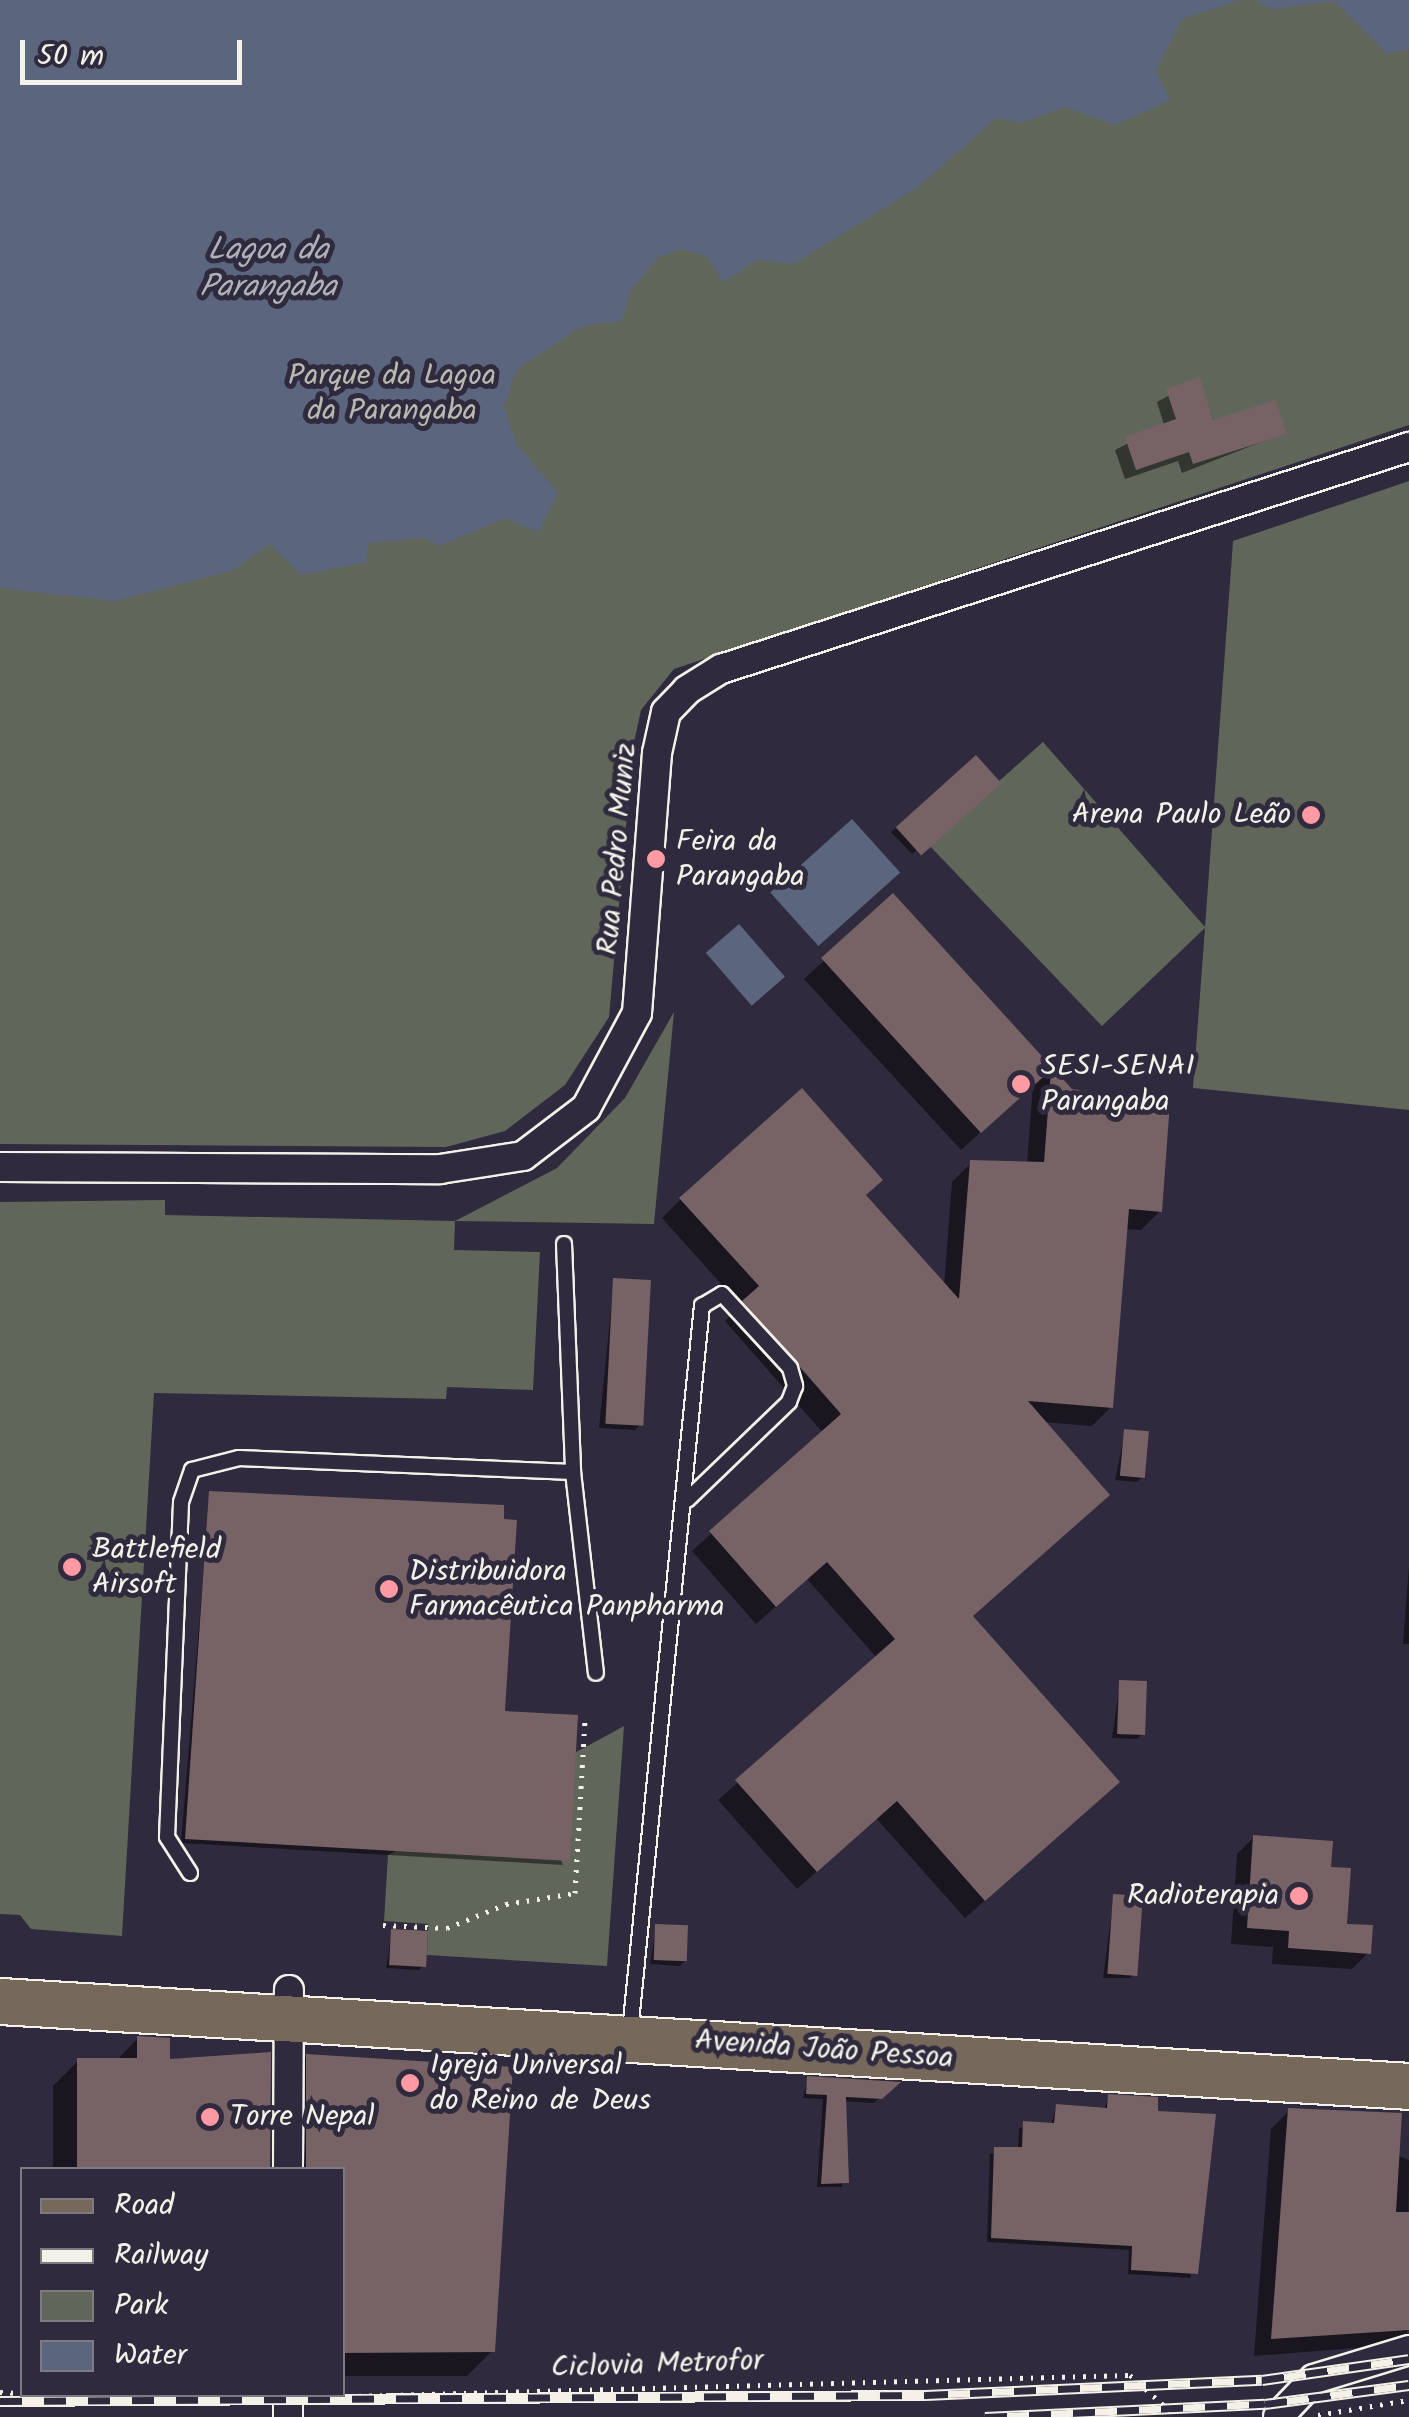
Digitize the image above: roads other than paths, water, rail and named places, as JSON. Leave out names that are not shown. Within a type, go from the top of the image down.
[{"type":"main road","name":"Avenida João Pessoa","points":[[0,1973],[289,2004],[631,2025],[1409,2086]]},
{"type":"main road","name":"Avenida João Pessoa","points":[[0,2001],[289,2004]]},
{"type":"main road","name":"Avenida João Pessoa","points":[[631,2025],[1409,2058]]},
{"type":"street","name":"Rua Pedro Muniz","points":[[0,1167],[440,1169],[523,1156],[586,1108],[637,1013],[657,753],[666,712],[687,690],[722,669],[1409,447]]},
{"type":"street","points":[[288,2167],[289,2004]]},
{"type":"street","points":[[1278,2417],[1314,2378],[1409,2350]]},
{"type":"lane","points":[[564,1244],[573,1472],[596,1673]]},
{"type":"lane","points":[[631,2025],[686,1500],[702,1306],[722,1294],[790,1368],[795,1386],[790,1402],[686,1500]]},
{"type":"lane","points":[[190,1873],[166,1837],[181,1502],[192,1470],[239,1458],[573,1472]]},
{"type":"water","name":"Lagoa da Parangaba","points":[[0,0],[1241,0],[1182,19],[1156,71],[1170,100],[1115,125],[1065,107],[1021,123],[996,118],[918,187],[794,264],[758,260],[723,282],[707,256],[681,249],[657,258],[630,292],[622,321],[582,326],[517,369],[504,407],[517,445],[558,493],[538,532],[505,518],[440,546],[423,538],[369,543],[366,562],[301,575],[270,544],[234,570],[114,601],[0,588]]},
{"type":"water","points":[[1254,0],[1409,0],[1409,49],[1387,54],[1334,1],[1273,9]]},
{"type":"water","points":[[852,819],[900,873],[818,946],[770,893]]},
{"type":"water","points":[[739,924],[785,977],[752,1006],[706,953]]},
{"type":"railway","points":[[0,2401],[926,2395],[1262,2380],[1409,2359]]},
{"type":"railway","points":[[985,2417],[1265,2404],[1409,2385]]},
{"type":"place","name":"Arena Paulo Leão","points":[[1311,815]]},
{"type":"place","name":"Feira da Parangaba","points":[[656,859]]},
{"type":"place","name":"SESI-SENAI Parangaba","points":[[1021,1084]]},
{"type":"place","name":"Battlefield Airsoft","points":[[72,1567]]},
{"type":"place","name":"Distribuidora Farmacêutica Panpharma","points":[[389,1589]]},
{"type":"place","name":"Radioterapia","points":[[1299,1896]]},
{"type":"place","name":"Igreja Universal do Reino de Deus","points":[[410,2083]]},
{"type":"place","name":"Torre Nepal","points":[[210,2117]]},
{"type":"park label","name":"Parque da Lagoa da Parangaba","points":[[392,393]]}]
